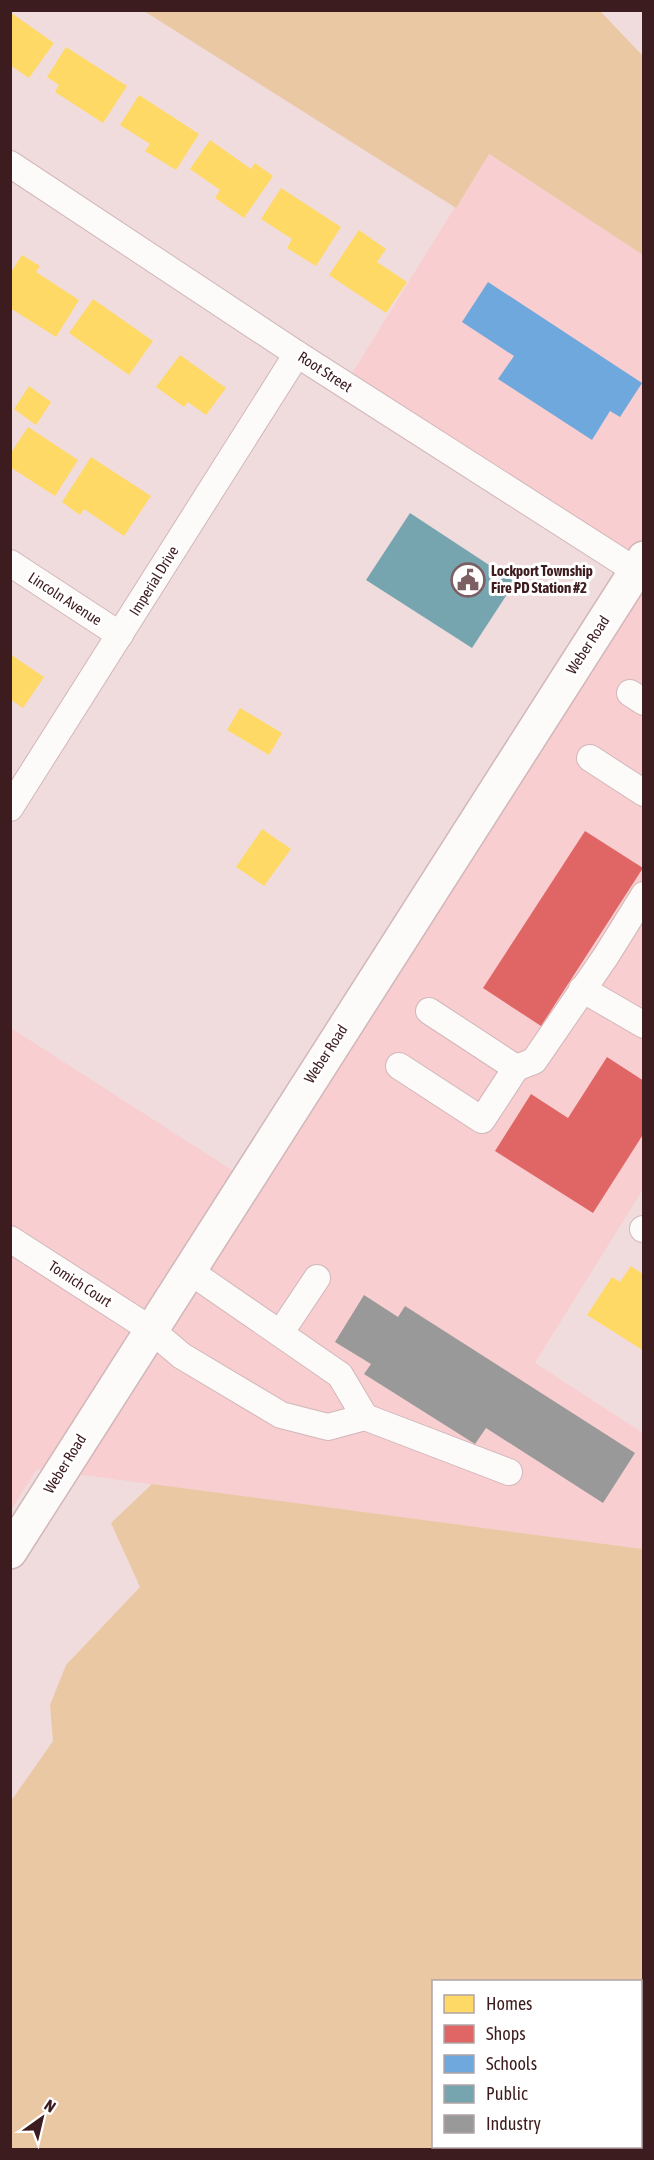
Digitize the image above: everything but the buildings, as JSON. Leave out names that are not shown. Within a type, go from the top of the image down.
[{"type":"main road","name":"Weber Road","points":[[10,1552],[150,1329],[641,568]]},
{"type":"street","name":"Root Street","points":[[10,164],[297,354],[641,568]]},
{"type":"street","name":"Imperial Drive","points":[[10,808],[297,354]]},
{"type":"street","name":"Lincoln Avenue","points":[[10,563],[120,635]]},
{"type":"street","points":[[590,758],[644,792]]},
{"type":"street","points":[[399,1065],[482,1120],[516,1068],[534,1061],[606,956],[636,926],[644,896]]},
{"type":"street","points":[[582,989],[644,1025]]},
{"type":"street","points":[[429,1011],[516,1068]]},
{"type":"street","name":"Tomich Court","points":[[10,1239],[150,1329],[182,1356],[281,1415],[328,1427],[365,1417]]},
{"type":"street","points":[[188,1270],[281,1332],[340,1376],[365,1417],[509,1472]]},
{"type":"street","points":[[281,1332],[317,1278]]},
{"type":"shaded area","points":[[144,11],[600,11],[643,56],[643,255],[489,154],[456,208]]},
{"type":"shaded area","points":[[488,154],[643,255],[644,545],[634,560],[349,378]]},
{"type":"shaded area","points":[[643,564],[643,1189],[535,1363],[643,1433],[643,1549],[37,1469],[11,1510],[11,1028],[241,1176]]},
{"type":"shaded area","points":[[152,1484],[643,1549],[643,2149],[11,2149],[11,1801],[53,1741],[50,1705],[66,1665],[140,1587],[111,1523]]},
{"type":"place","name":"Lockport Township Fire PD Station #2","points":[[468,580]]}]
